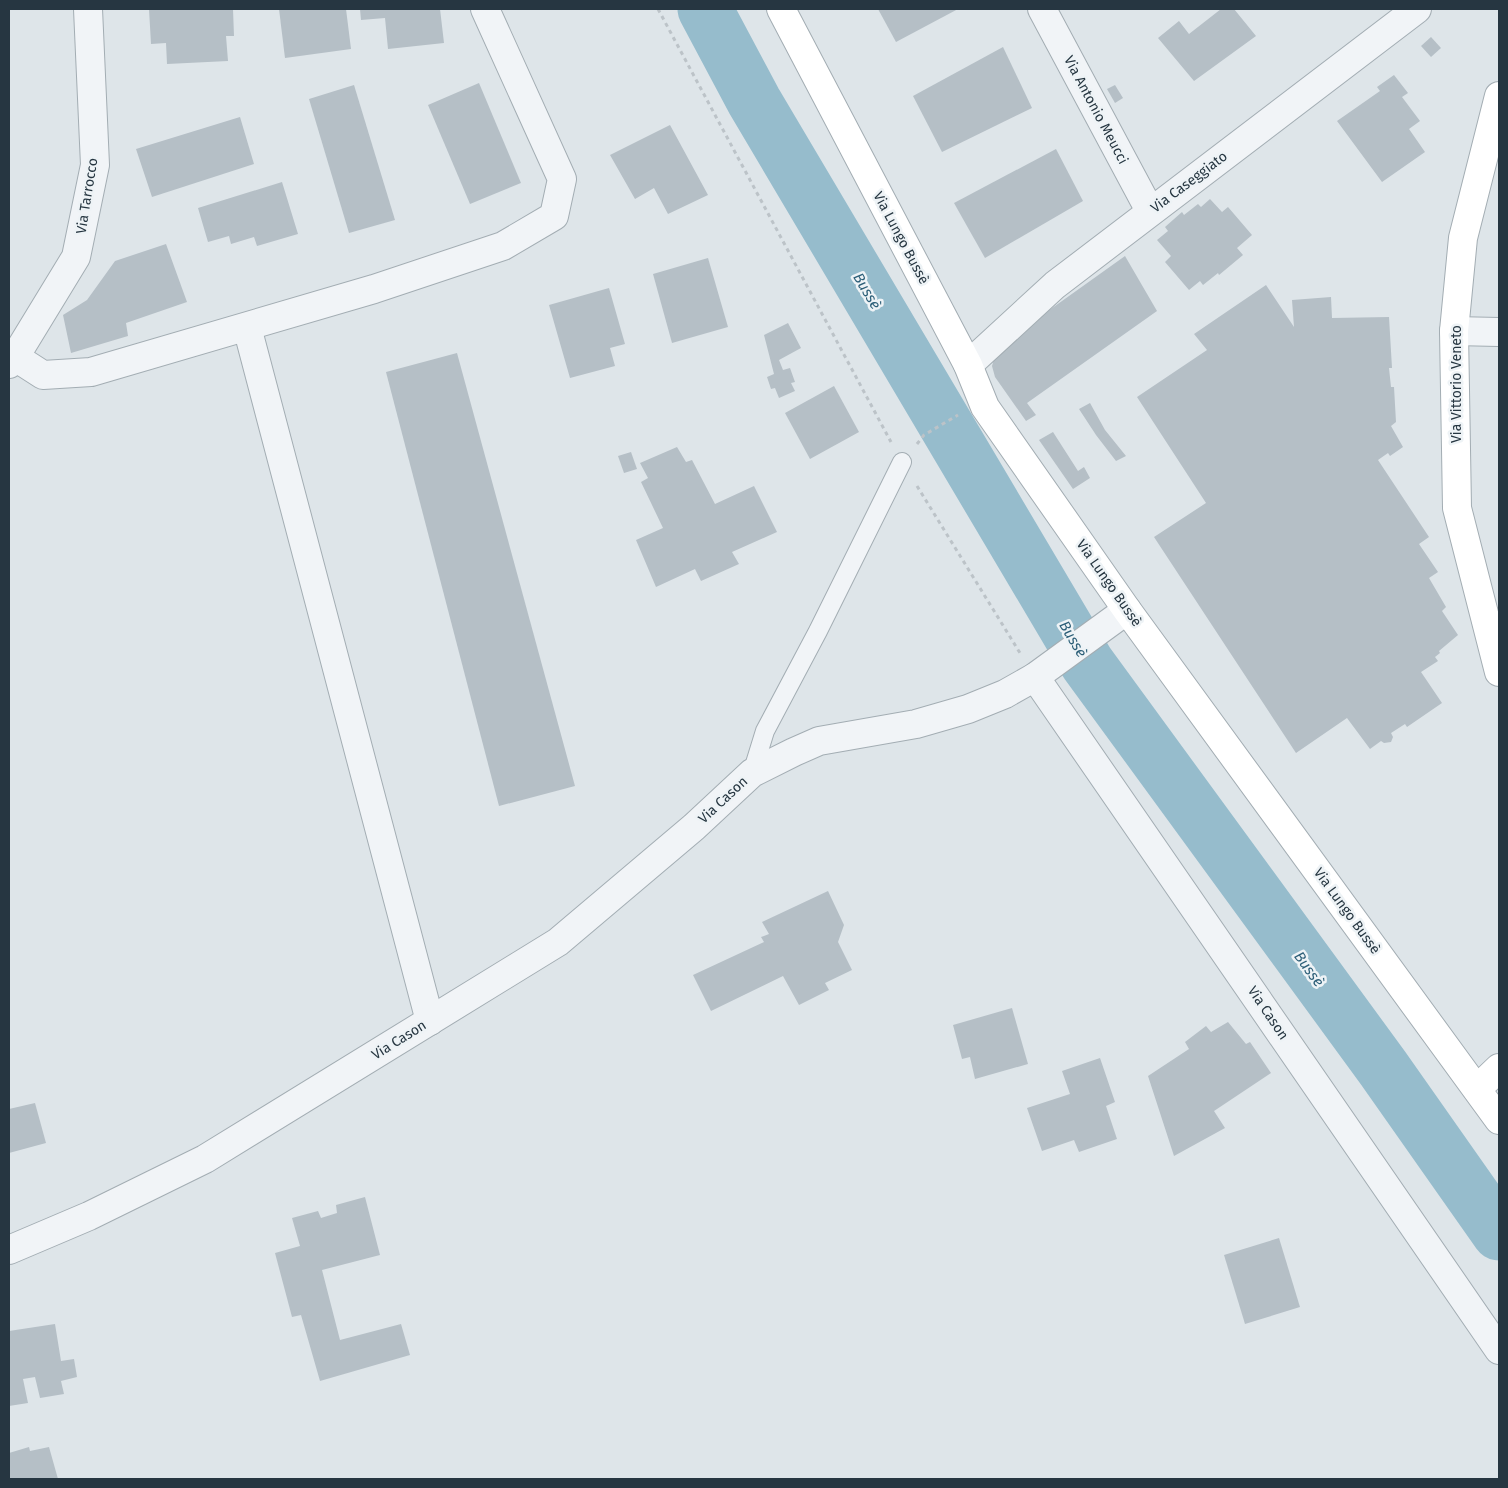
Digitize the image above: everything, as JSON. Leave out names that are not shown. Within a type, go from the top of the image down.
[{"type":"main road","name":"Via Lungo Bussè","points":[[781,9],[968,365],[984,407],[1127,610],[1499,1120]]},
{"type":"main road","name":"Via Vittorio Veneto","points":[[1499,96],[1463,238],[1454,331],[1457,508],[1499,672]]},
{"type":"main road","points":[[1477,1089],[1499,1068]]},
{"type":"street","name":"Via Tarrocco","points":[[12,360],[76,257],[94,165],[88,9]]},
{"type":"street","points":[[12,360],[43,375],[91,372],[374,289],[502,246],[554,216],[562,179],[485,9]]},
{"type":"street","name":"Via Antonio Meucci","points":[[1042,9],[1150,211]]},
{"type":"street","name":"Via Caseggiato","points":[[968,365],[1055,285],[1417,9]]},
{"type":"street","points":[[247,327],[430,1021]]},
{"type":"street","points":[[1454,331],[1499,332]]},
{"type":"street","points":[[1035,677],[1127,610]]},
{"type":"street","name":"Via Cason","points":[[9,1250],[89,1216],[205,1160],[558,942],[752,774],[819,741],[916,724],[968,709],[1005,694],[1035,677],[1499,1350]]},
{"type":"lane","name":"Via Cason","points":[[752,774],[765,732],[818,631],[902,462]]},
{"type":"path","points":[[658,9],[902,462],[1035,677]]},
{"type":"path","points":[[902,462],[924,435],[966,410],[984,407]]},
{"type":"building","points":[[149,9],[233,9],[234,36],[226,36],[228,61],[167,64],[166,43],[151,44]]},
{"type":"building","points":[[279,9],[346,9],[351,49],[285,58]]},
{"type":"building","points":[[360,9],[440,9],[444,43],[388,49],[385,18],[361,20]]},
{"type":"building","points":[[878,9],[958,9],[896,42]]},
{"type":"building","points":[[1221,9],[1234,9],[1256,36],[1194,81],[1158,38],[1179,21],[1189,34]]},
{"type":"building","points":[[1431,37],[1441,48],[1431,57],[1421,46]]},
{"type":"building","points":[[1003,47],[1032,108],[942,152],[913,96]]},
{"type":"building","points":[[1394,75],[1408,93],[1402,97],[1420,121],[1409,129],[1425,152],[1382,182],[1337,121],[1380,91],[1377,87]]},
{"type":"building","points":[[479,83],[521,183],[470,204],[428,105]]},
{"type":"building","points":[[354,85],[395,220],[349,233],[309,99]]},
{"type":"building","points":[[1115,85],[1123,98],[1115,103],[1107,89]]},
{"type":"building","points":[[240,117],[254,164],[152,197],[136,149]]},
{"type":"building","points":[[670,125],[708,195],[668,214],[654,188],[635,199],[610,155]]},
{"type":"building","points":[[1056,149],[1083,201],[985,258],[954,203]]},
{"type":"building","points":[[282,182],[298,234],[257,246],[254,237],[231,244],[229,236],[208,242],[198,208]]},
{"type":"building","points":[[1210,199],[1222,212],[1228,207],[1252,235],[1237,248],[1243,255],[1219,275],[1218,273],[1203,285],[1200,281],[1189,290],[1165,262],[1171,256],[1157,240],[1168,231],[1165,227],[1182,212],[1184,215],[1198,204],[1201,207]]},
{"type":"building","points":[[166,244],[187,302],[126,323],[128,336],[71,353],[63,315],[87,300],[115,261]]},
{"type":"building","points":[[1125,256],[1157,311],[1027,403],[1036,415],[1026,421],[995,377],[992,366],[996,353],[1020,331]]},
{"type":"building","points":[[708,258],[728,327],[672,343],[653,274]]},
{"type":"building","points":[[1266,285],[1294,327],[1292,300],[1331,297],[1332,318],[1389,317],[1392,368],[1389,368],[1391,387],[1394,387],[1396,422],[1391,426],[1403,447],[1390,456],[1388,453],[1378,460],[1429,537],[1419,544],[1438,572],[1429,578],[1446,607],[1442,611],[1458,635],[1439,651],[1440,653],[1435,657],[1438,661],[1421,672],[1442,703],[1407,727],[1405,724],[1391,733],[1393,737],[1391,742],[1384,743],[1381,741],[1370,749],[1347,718],[1296,753],[1154,537],[1206,503],[1137,397],[1207,350],[1194,334]]},
{"type":"building","points":[[609,288],[625,344],[610,348],[615,366],[570,378],[549,305]]},
{"type":"building","points":[[788,323],[801,348],[779,360],[783,370],[790,368],[795,382],[791,383],[795,391],[779,398],[775,388],[771,389],[767,377],[774,374],[764,335]]},
{"type":"building","points":[[457,353],[575,786],[499,806],[386,372]]},
{"type":"building","points":[[834,386],[859,432],[810,459],[785,413]]},
{"type":"building","points":[[1090,403],[1105,430],[1126,456],[1116,461],[1096,435],[1079,409]]},
{"type":"building","points":[[1053,432],[1078,471],[1084,467],[1090,478],[1073,489],[1039,440]]},
{"type":"building","points":[[677,447],[686,462],[692,460],[715,504],[754,486],[777,532],[732,552],[739,564],[701,581],[695,569],[656,587],[636,540],[663,528],[641,482],[648,478],[640,463]]},
{"type":"building","points":[[631,452],[637,469],[624,473],[618,456]]},
{"type":"building","points":[[828,891],[844,925],[838,942],[852,970],[825,983],[829,990],[799,1005],[783,976],[711,1011],[693,975],[764,942],[761,937],[769,934],[762,922]]},
{"type":"building","points":[[1012,1008],[1028,1064],[975,1079],[970,1057],[962,1059],[953,1025]]},
{"type":"building","points":[[1228,1022],[1246,1044],[1250,1042],[1271,1073],[1214,1111],[1225,1128],[1174,1156],[1148,1076],[1189,1049],[1185,1042],[1206,1026],[1211,1032]]},
{"type":"building","points":[[1100,1058],[1115,1102],[1106,1106],[1117,1139],[1079,1152],[1074,1140],[1042,1151],[1027,1108],[1070,1094],[1062,1071]]},
{"type":"building","points":[[35,1103],[46,1143],[9,1153],[9,1109]]},
{"type":"building","points":[[365,1197],[380,1255],[322,1270],[340,1340],[401,1324],[410,1355],[320,1381],[301,1315],[292,1317],[275,1253],[300,1246],[292,1218],[318,1211],[321,1218],[337,1213],[336,1205]]},
{"type":"building","points":[[1279,1238],[1300,1307],[1245,1324],[1224,1255]]},
{"type":"building","points":[[55,1324],[61,1361],[74,1359],[77,1377],[61,1381],[64,1394],[40,1398],[35,1377],[23,1379],[28,1403],[9,1406],[9,1331]]},
{"type":"building","points":[[29,1447],[30,1451],[49,1447],[58,1479],[9,1479],[9,1453]]},
{"type":"waterway","name":"Bussè","points":[[705,9],[754,101],[1087,663],[1383,1068],[1499,1233]]}]
